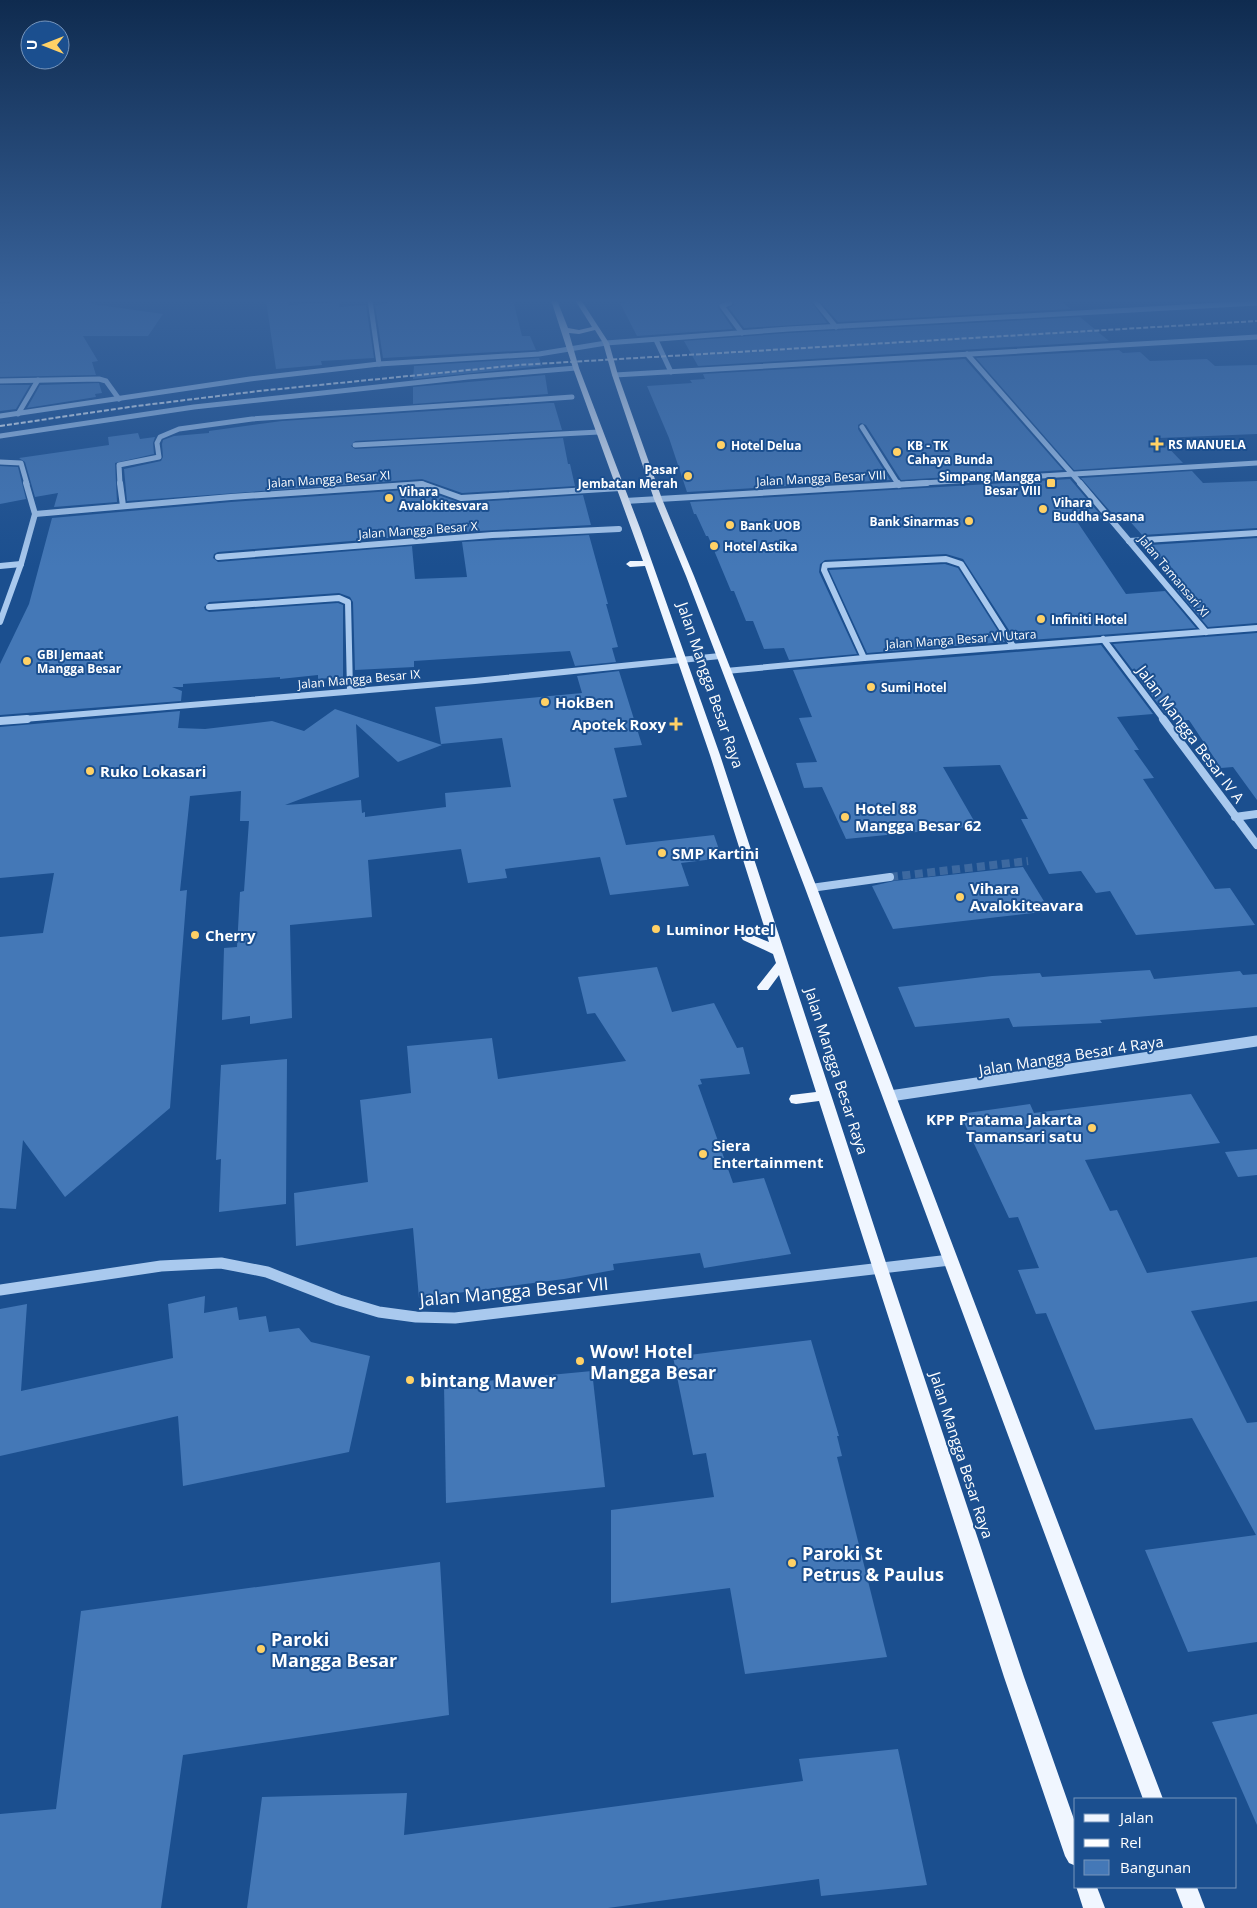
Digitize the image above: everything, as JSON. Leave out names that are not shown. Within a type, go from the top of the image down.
[{"type":"main road","name":"Jalan Mangga Besar Raya","points":[[584,389],[682,659],[1011,1668],[1074,1850]]},
{"type":"main road","name":"Jalan Mangga Besar Raya","points":[[620,389],[658,499],[690,576],[811,888],[1153,1798]]},
{"type":"main road","points":[[630,564],[648,563]]},
{"type":"main road","points":[[747,936],[779,958],[763,987]]},
{"type":"main road","points":[[796,1098],[824,1096]]},
{"type":"main road","points":[[1086,1888],[1094,1908]]},
{"type":"main road","points":[[1186,1888],[1194,1908]]},
{"type":"street","points":[[18,414],[33,389]]},
{"type":"street","points":[[111,389],[119,399]]},
{"type":"street","points":[[0,416],[184,389]]},
{"type":"street","points":[[0,436],[194,407],[357,389]]},
{"type":"street","name":"Jalan Tamansari XI","points":[[998,389],[1206,632]]},
{"type":"street","points":[[123,506],[119,465],[159,457],[156,443],[160,437],[179,428],[252,419],[363,410],[572,397]]},
{"type":"street","points":[[862,427],[899,485]]},
{"type":"street","points":[[356,445],[599,432]]},
{"type":"street","points":[[0,462],[21,463],[35,514],[21,564],[0,622]]},
{"type":"street","name":"Jalan Mangga Besar VIII","points":[[623,494],[658,499],[1257,463]]},
{"type":"street","name":"Jalan Mangga Besar XI","points":[[35,514],[422,484],[428,485],[448,496],[461,498],[623,494]]},
{"type":"street","name":"Jalan Mangga Besar X","points":[[218,556],[492,535],[619,529]]},
{"type":"street","points":[[1129,541],[1257,533]]},
{"type":"street","points":[[864,658],[824,570],[825,565],[955,560],[961,564],[1013,646]]},
{"type":"street","points":[[0,566],[21,564]]},
{"type":"street","points":[[210,608],[344,599],[348,602],[350,691]]},
{"type":"street","name":"Jalan Manga Besar VI Utara","points":[[726,670],[1257,628]]},
{"type":"street","name":"Jalan Mangga Besar IV A","points":[[1103,639],[1257,846]]},
{"type":"street","name":"Jalan Mangga Besar IX","points":[[0,721],[476,681],[720,656]]},
{"type":"street","points":[[1235,817],[1255,815]]},
{"type":"street","points":[[811,888],[890,877]]},
{"type":"street","name":"Jalan Mangga Besar 4 Raya","points":[[890,1096],[1257,1041]]},
{"type":"street","name":"Jalan Mangga Besar VII","points":[[0,1290],[150,1267],[203,1262],[220,1263],[262,1270],[290,1279],[354,1305],[395,1316],[425,1319],[464,1317],[950,1260]]},
{"type":"building","points":[[0,389],[28,389],[16,409],[0,411]]},
{"type":"building","points":[[38,389],[101,389],[102,393],[95,394],[96,397],[27,408]]},
{"type":"building","points":[[413,389],[547,389],[548,394],[413,404]]},
{"type":"building","points":[[648,389],[992,389],[1063,470],[901,480],[866,425],[861,423],[858,425],[858,429],[890,480],[687,492],[669,438]]},
{"type":"building","points":[[1003,389],[1257,389],[1257,434],[1159,438],[1183,463],[1074,470]]},
{"type":"building","points":[[554,403],[562,430],[355,441],[351,446],[355,449],[563,438],[575,486],[462,493],[422,479],[127,501],[124,469],[161,461],[163,457],[163,440],[174,436],[209,433],[209,431],[282,421]]},
{"type":"building","points":[[138,433],[140,439],[155,437],[153,443],[154,454],[115,463],[117,502],[54,507],[58,493],[35,497],[25,462],[19,458],[109,445],[108,437]]},
{"type":"building","points":[[0,466],[18,467],[26,499],[0,504]]},
{"type":"building","points":[[1192,471],[1203,483],[1257,481],[1257,528],[1142,535],[1127,518],[1116,518],[1081,478]]},
{"type":"building","points":[[1070,479],[1104,519],[1076,520],[1126,594],[1165,591],[1196,628],[1016,641],[963,559],[946,554],[825,560],[820,564],[819,572],[857,654],[789,660],[784,648],[764,649],[753,621],[746,621],[734,591],[731,591],[708,536],[706,536],[696,514],[694,514],[690,502]]},
{"type":"building","points":[[421,489],[461,503],[583,495],[591,525],[461,532],[218,552],[214,554],[213,558],[218,562],[412,546],[415,579],[467,577],[462,542],[589,535],[618,647],[612,648],[616,662],[575,666],[570,651],[414,661],[414,667],[355,670],[353,602],[350,597],[339,593],[209,602],[204,607],[209,612],[338,603],[343,605],[343,677],[318,679],[318,675],[183,684],[183,687],[172,687],[182,691],[181,701],[0,715],[0,664],[29,604],[52,518],[231,502]]},
{"type":"building","points":[[1257,538],[1257,623],[1208,627],[1177,590],[1186,589],[1150,545]]},
{"type":"building","points":[[945,564],[958,568],[1005,642],[867,653],[829,570]]},
{"type":"building","points":[[1257,633],[1257,800],[1233,767],[1221,768],[1189,720],[1177,721],[1172,713],[1165,713],[1113,644]]},
{"type":"building","points":[[1101,645],[1153,714],[1117,717],[1139,750],[1134,750],[1154,778],[1143,779],[1215,889],[1230,888],[1255,925],[1136,935],[1110,891],[1096,893],[1081,871],[1049,874],[1021,819],[1028,819],[1000,765],[943,767],[977,826],[846,839],[822,787],[804,788],[796,763],[817,762],[799,718],[812,717],[793,670]]},
{"type":"building","points":[[619,671],[642,745],[614,748],[627,797],[613,799],[626,845],[714,835],[722,858],[681,863],[689,886],[610,895],[600,857],[505,869],[507,878],[468,883],[461,849],[368,860],[372,917],[290,925],[292,1018],[250,1024],[250,1016],[222,1020],[224,948],[237,947],[240,892],[244,891],[249,821],[240,821],[241,791],[190,796],[180,891],[187,890],[170,1108],[65,1197],[23,1140],[16,1209],[0,1208],[0,937],[43,933],[54,873],[0,878],[0,727],[180,711],[178,728],[205,729],[272,721],[304,731],[335,709],[442,745],[398,762],[356,724],[359,777],[285,805],[361,800],[362,813],[365,812],[365,817],[446,807],[445,793],[511,787],[502,738],[441,744],[435,707],[582,693],[577,676]]},
{"type":"building","name":"Vihara Avalokiteavara","points":[[1023,867],[1050,911],[893,929],[872,886],[894,881]]},
{"type":"building","points":[[657,967],[672,1012],[714,1003],[737,1048],[743,1047],[750,1074],[700,1079],[702,1084],[698,1085],[733,1183],[764,1178],[791,1254],[704,1268],[700,1253],[613,1264],[614,1270],[564,1279],[419,1298],[413,1228],[296,1246],[294,1193],[368,1182],[360,1100],[411,1093],[407,1046],[492,1038],[498,1079],[626,1061],[595,1013],[587,1014],[578,977]]},
{"type":"building","points":[[1150,970],[1154,979],[1240,971],[1243,975],[1257,974],[1257,1007],[1100,1020],[1102,1023],[1013,1027],[1009,1018],[915,1027],[898,987],[992,976],[1040,973],[1042,977]]},
{"type":"building","points":[[287,1059],[286,1204],[219,1212],[221,1159],[216,1160],[221,1065]]},
{"type":"building","points":[[1191,1094],[1220,1143],[1085,1160],[1110,1211],[1117,1210],[1147,1273],[1257,1257],[1257,1301],[1191,1311],[1247,1423],[1257,1422],[1257,1642],[1188,1652],[1145,1550],[1256,1535],[1192,1418],[1095,1430],[1046,1313],[1036,1314],[1018,1270],[1039,1268],[1018,1217],[1009,1218],[960,1114],[1030,1104],[1034,1113]]},
{"type":"building","points":[[1257,1149],[1257,1175],[1238,1177],[1225,1152]]},
{"type":"building","points":[[205,1296],[204,1313],[237,1307],[239,1320],[266,1316],[269,1332],[299,1328],[311,1342],[370,1356],[349,1452],[183,1486],[178,1416],[0,1456],[0,1309],[27,1304],[21,1391],[173,1358],[168,1304]]},
{"type":"building","points":[[811,1340],[839,1436],[837,1436],[842,1456],[837,1457],[887,1657],[745,1674],[730,1588],[611,1603],[611,1510],[714,1497],[706,1453],[693,1455],[673,1357]]},
{"type":"building","points":[[592,1371],[605,1487],[446,1503],[444,1385]]},
{"type":"building","name":"Paroki Mangga Besar","points":[[440,1562],[449,1715],[183,1755],[161,1908],[0,1908],[0,1814],[56,1809],[81,1611]]},
{"type":"building","points":[[1257,1714],[1257,1825],[1212,1722]]},
{"type":"building","points":[[898,1749],[927,1885],[821,1896],[819,1879],[608,1908],[247,1908],[262,1797],[407,1793],[404,1835],[803,1781],[799,1759]]},
{"type":"tunnel","points":[[890,877],[1028,861]]},
{"type":"railway","points":[[0,426],[129,407],[279,389]]},
{"type":"place","name":"RS MANUELA","points":[[1157,444]]},
{"type":"place","name":"Hotel Delua","points":[[721,445]]},
{"type":"place","name":"KB - TK Cahaya Bunda","points":[[897,452]]},
{"type":"place","name":"Pasar Jembatan Merah","points":[[688,476]]},
{"type":"place","name":"Simpang Mangga Besar VIII","points":[[1051,483]]},
{"type":"place","name":"Vihara Avalokitesvara","points":[[389,498]]},
{"type":"place","name":"Vihara Buddha Sasana","points":[[1043,509]]},
{"type":"place","name":"Bank Sinarmas","points":[[969,521]]},
{"type":"place","name":"Bank UOB","points":[[730,525]]},
{"type":"place","name":"Hotel Astika","points":[[714,546]]},
{"type":"place","name":"Infiniti Hotel","points":[[1041,619]]},
{"type":"place","name":"GBI Jemaat Mangga Besar","points":[[27,661]]},
{"type":"place","name":"Sumi Hotel","points":[[871,687]]},
{"type":"place","name":"HokBen","points":[[545,702]]},
{"type":"place","name":"Apotek Roxy","points":[[676,724]]},
{"type":"place","name":"Ruko Lokasari","points":[[90,771]]},
{"type":"place","name":"Hotel 88 Mangga Besar 62","points":[[845,817]]},
{"type":"place","name":"SMP Kartini","points":[[662,853]]},
{"type":"place","name":"Vihara Avalokiteavara","points":[[960,897]]},
{"type":"place","name":"Luminor Hotel","points":[[656,929]]},
{"type":"place","name":"Cherry","points":[[195,935]]},
{"type":"place","name":"KPP Pratama Jakarta Tamansari satu","points":[[1092,1128]]},
{"type":"place","name":"Siera Entertainment","points":[[703,1154]]},
{"type":"place","name":"Wow! Hotel Mangga Besar","points":[[580,1361]]},
{"type":"place","name":"bintang Mawer","points":[[410,1380]]},
{"type":"place","name":"Paroki St Petrus & Paulus","points":[[792,1563]]},
{"type":"place","name":"Paroki Mangga Besar","points":[[261,1649]]}]
